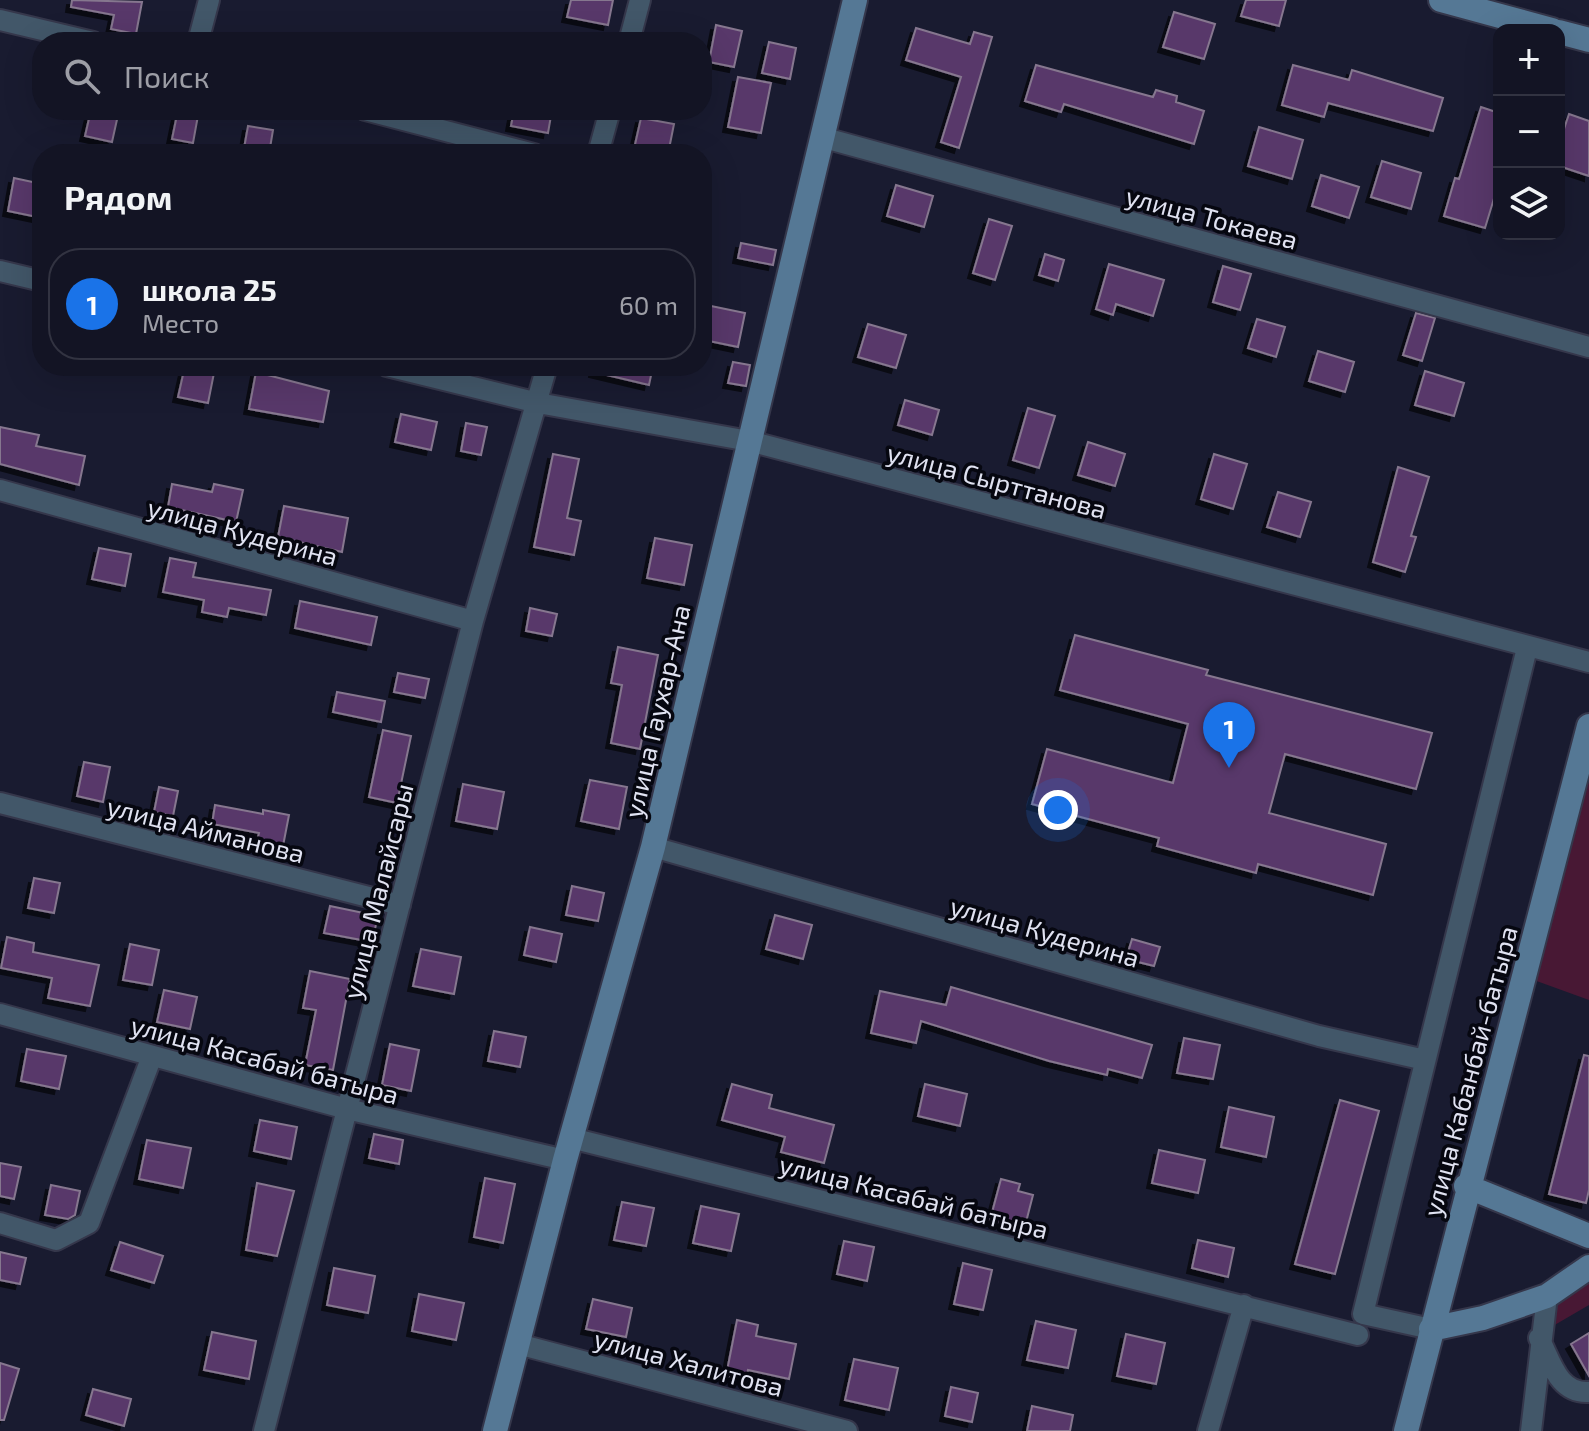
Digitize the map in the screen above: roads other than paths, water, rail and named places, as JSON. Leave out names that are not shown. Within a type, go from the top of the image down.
[{"type":"street","points":[[201,32],[209,0]]},
{"type":"street","points":[[632,32],[640,0]]},
{"type":"street","name":"улица Гаухар-Ана","points":[[495,1431],[568,1149],[653,847],[855,0]]},
{"type":"street","points":[[1441,0],[1530,24]]},
{"type":"street","points":[[0,20],[51,32]]},
{"type":"street","points":[[1565,34],[1589,40]]},
{"type":"street","points":[[403,120],[496,144]]},
{"type":"street","points":[[601,144],[607,120]]},
{"type":"street","name":"улица Токаева","points":[[821,137],[1589,347]]},
{"type":"street","points":[[0,271],[32,279]]},
{"type":"street","name":"улица Сырттанова","points":[[428,376],[538,403],[749,441],[1589,662]]},
{"type":"street","name":"улица Малайсары","points":[[264,1431],[473,621],[545,376]]},
{"type":"street","name":"улица Кудерина","points":[[0,490],[473,621]]},
{"type":"street","points":[[1527,648],[1363,1314],[1431,1329],[1483,1318],[1547,1296],[1589,1267]]},
{"type":"street","name":"улица Кабанбай-батыра","points":[[1406,1431],[1466,1186],[1589,726]]},
{"type":"street","name":"улица Айманова","points":[[0,803],[400,905]]},
{"type":"street","name":"улица Кудерина","points":[[653,847],[1319,1036],[1425,1060]]},
{"type":"street","name":"улица Касабай батыра","points":[[0,1014],[347,1109],[568,1149],[1244,1305],[1358,1335]]},
{"type":"street","points":[[0,1223],[56,1240],[89,1223],[152,1056]]},
{"type":"street","points":[[1466,1186],[1589,1236]]},
{"type":"street","points":[[1531,1431],[1539,1338],[1547,1296]]},
{"type":"street","points":[[1208,1431],[1244,1305]]},
{"type":"street","points":[[1539,1338],[1564,1387],[1576,1393],[1589,1392]]},
{"type":"street","name":"улица Халитова","points":[[518,1344],[847,1431]]},
{"type":"place","name":"школа 25","points":[[1229,768]]}]
